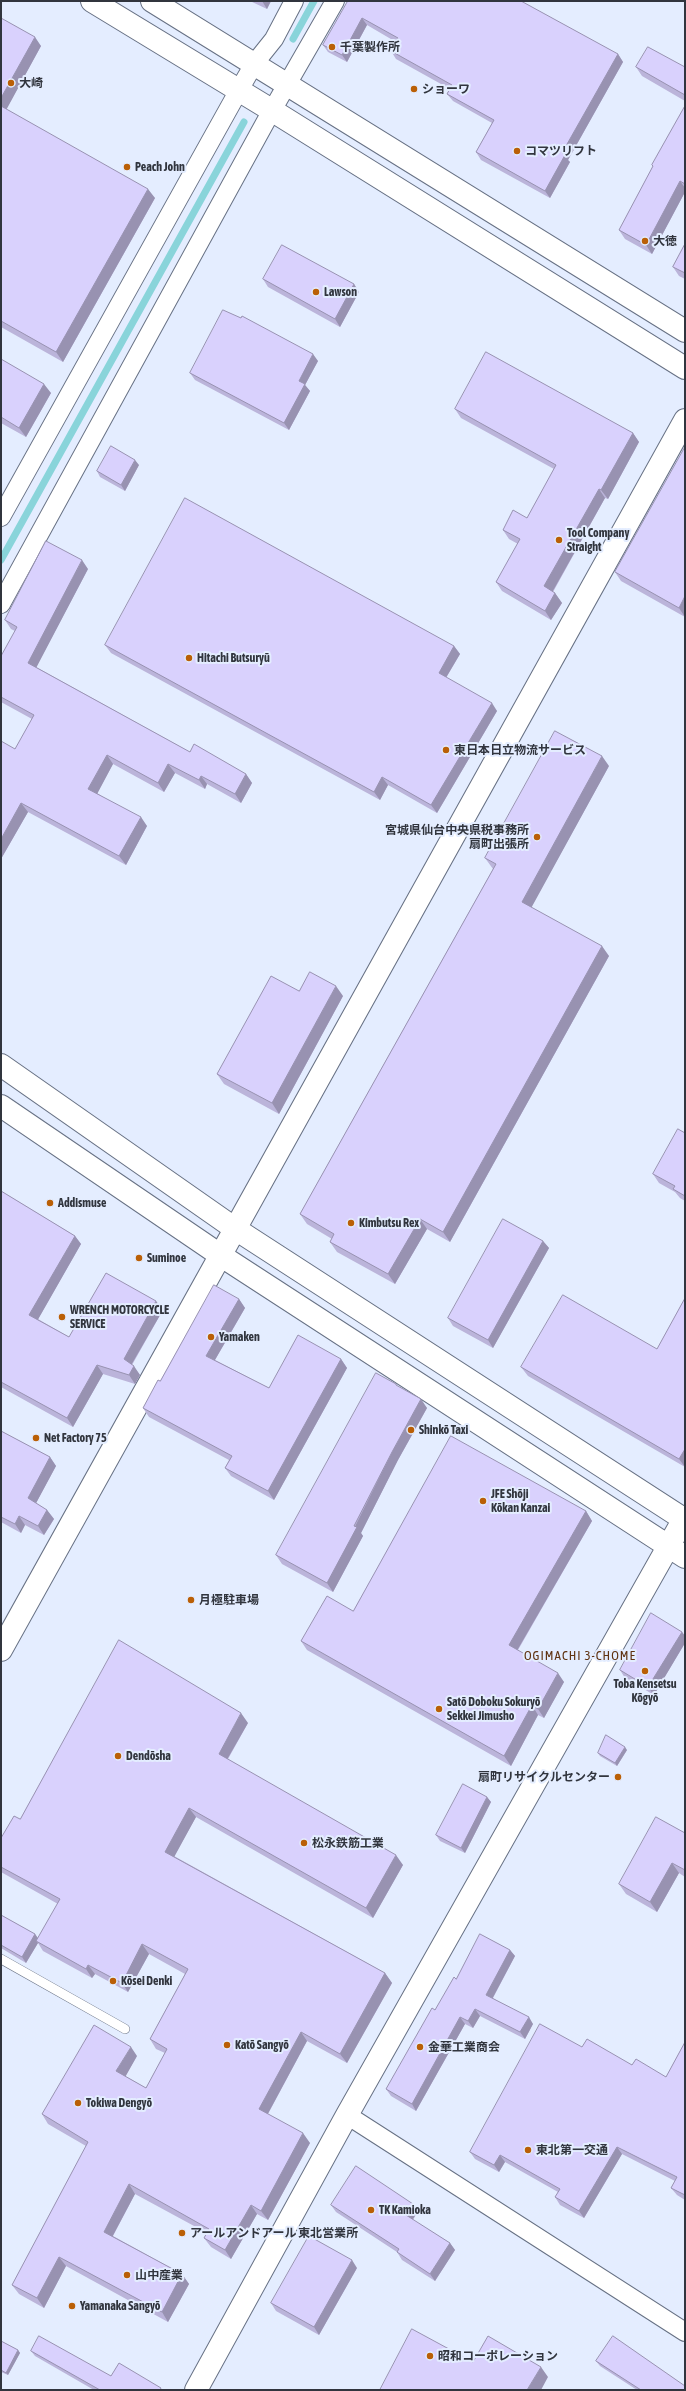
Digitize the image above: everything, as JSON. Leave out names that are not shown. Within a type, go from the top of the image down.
[{"type":"street","points":[[92,1],[273,111],[685,368]]},
{"type":"street","points":[[152,1],[685,331]]},
{"type":"street","points":[[1,517],[239,90],[254,64],[274,39],[294,1]]},
{"type":"street","points":[[1,604],[335,1]]},
{"type":"street","points":[[1,1650],[234,1228],[685,420]]},
{"type":"street","points":[[1,1064],[234,1228],[685,1519],[677,1552],[347,2115],[196,2390]]},
{"type":"street","points":[[1,1106],[220,1254],[677,1552]]},
{"type":"street","points":[[347,2115],[685,2332]]},
{"type":"lane","points":[[1,1958],[125,2029]]},
{"type":"building","points":[[348,1],[521,1],[618,54],[562,153],[565,155],[545,191],[476,152],[494,120],[447,94],[452,85],[391,51],[398,38],[362,18],[342,55],[323,45]]},
{"type":"building","name":"大崎","points":[[1,18],[35,37],[1,98]]},
{"type":"building","points":[[648,47],[685,67],[685,95],[636,67]]},
{"type":"building","points":[[1,106],[148,189],[56,352],[1,321]]},
{"type":"building","points":[[685,106],[685,184],[680,181],[646,245],[619,230],[653,166],[652,165]]},
{"type":"building","points":[[685,244],[685,273],[673,267]]},
{"type":"building","points":[[282,245],[354,284],[335,319],[263,279]]},
{"type":"building","points":[[223,310],[241,318],[242,316],[313,354],[299,381],[305,384],[284,423],[190,373]]},
{"type":"building","points":[[486,352],[633,433],[601,490],[599,489],[544,586],[555,593],[545,611],[496,582],[520,539],[503,530],[513,510],[527,518],[556,465],[455,409]]},
{"type":"building","points":[[1,359],[44,384],[19,428],[1,417]]},
{"type":"building","points":[[111,446],[135,460],[121,485],[97,471]]},
{"type":"building","points":[[685,447],[685,596],[679,608],[615,572]]},
{"type":"building","points":[[185,498],[454,646],[439,673],[492,703],[431,805],[382,777],[374,792],[105,645]]},
{"type":"building","points":[[46,541],[82,560],[28,663],[190,752],[194,744],[246,774],[235,794],[201,776],[199,780],[168,764],[158,783],[107,755],[88,789],[141,817],[119,856],[21,803],[1,839],[1,741],[15,749],[34,715],[1,697],[1,656],[17,627],[5,620]]},
{"type":"building","points":[[555,731],[602,756],[522,902],[602,946],[443,1232],[420,1219],[388,1274],[330,1242],[334,1234],[300,1214],[496,864],[485,858]]},
{"type":"building","points":[[310,972],[336,986],[272,1103],[217,1074],[271,976],[299,991]]},
{"type":"building","points":[[678,1129],[685,1133],[685,1196],[673,1189],[675,1186],[653,1174]]},
{"type":"building","points":[[1,1191],[75,1236],[29,1315],[69,1337],[106,1273],[156,1301],[124,1359],[134,1366],[129,1375],[97,1365],[67,1418],[1,1382]]},
{"type":"building","points":[[503,1219],[543,1241],[488,1340],[448,1318]]},
{"type":"building","points":[[214,1285],[239,1299],[206,1356],[269,1388],[298,1335],[341,1359],[268,1491],[225,1468],[232,1456],[143,1408],[158,1380],[160,1381]]},
{"type":"building","points":[[563,1295],[657,1349],[685,1298],[685,1449],[679,1459],[521,1367]]},
{"type":"building","points":[[376,1373],[421,1399],[354,1526],[357,1527],[327,1583],[276,1555]]},
{"type":"building","points":[[1,1431],[50,1457],[28,1498],[47,1510],[38,1526],[19,1516],[15,1524],[1,1517]]},
{"type":"building","points":[[451,1436],[586,1511],[509,1645],[558,1673],[538,1709],[532,1705],[504,1756],[301,1641],[327,1596],[353,1611]]},
{"type":"building","points":[[651,1613],[682,1632],[648,1687],[620,1670]]},
{"type":"building","points":[[119,1640],[241,1713],[219,1754],[396,1855],[366,1908],[189,1808],[165,1852],[385,1973],[340,2054],[301,2032],[259,2109],[303,2133],[261,2211],[251,2205],[225,2250],[204,2238],[209,2229],[129,2184],[104,2232],[182,2274],[162,2312],[59,2257],[37,2298],[12,2285],[88,2142],[42,2114],[94,2025],[131,2047],[116,2071],[146,2088],[167,2049],[150,2039],[188,1969],[142,1944],[122,1983],[88,1965],[86,1969],[36,1941],[60,1899],[1,1867],[1,1838],[14,1816],[20,1819]]},
{"type":"building","points":[[606,1735],[625,1747],[615,1763],[598,1753]]},
{"type":"building","points":[[463,1784],[487,1797],[461,1848],[436,1835]]},
{"type":"building","points":[[656,1817],[685,1833],[685,1870],[672,1863],[650,1902],[619,1884]]},
{"type":"building","points":[[1,1915],[35,1934],[22,1957],[1,1945]]},
{"type":"building","points":[[480,1934],[510,1950],[486,1995],[529,2017],[520,2032],[475,2009],[468,2021],[460,2017],[412,2104],[386,2089],[432,2008],[435,2010],[454,1977],[456,1979]]},
{"type":"building","points":[[540,2024],[582,2047],[587,2039],[632,2065],[636,2059],[666,2077],[685,2042],[685,2195],[671,2188],[677,2177],[617,2147],[579,2211],[555,2197],[560,2189],[500,2155],[494,2165],[470,2152]]},
{"type":"building","points":[[356,2166],[413,2204],[406,2215],[450,2243],[430,2274],[397,2252],[399,2249],[331,2205]]},
{"type":"building","points":[[309,2236],[352,2260],[314,2327],[271,2303]]},
{"type":"building","points":[[412,2329],[473,2362],[488,2336],[541,2367],[527,2390],[380,2390]]},
{"type":"building","points":[[39,2336],[111,2376],[119,2363],[161,2388],[160,2390],[100,2390],[31,2351]]},
{"type":"building","points":[[613,2336],[685,2386],[685,2390],[641,2390],[596,2361]]},
{"type":"building","points":[[1,2341],[18,2350],[6,2373],[1,2370]]},
{"type":"waterway","points":[[293,39],[314,1]]},
{"type":"waterway","points":[[1,560],[244,122]]},
{"type":"place","name":"千葉製作所","points":[[332,47]]},
{"type":"place","name":"大崎","points":[[11,83]]},
{"type":"place","name":"ショーワ","points":[[414,89]]},
{"type":"place","name":"コマツリフト","points":[[517,151]]},
{"type":"place","name":"Peach John","points":[[127,167]]},
{"type":"place","name":"大徳","points":[[645,241]]},
{"type":"place","name":"Lawson","points":[[316,292]]},
{"type":"place","name":"Tool Company Straight","points":[[559,540]]},
{"type":"place","name":"Hitachi Butsuryū","points":[[189,658]]},
{"type":"place","name":"東日本日立物流サービス","points":[[446,750]]},
{"type":"place","name":"宮城県仙台中央県税事務所 扇町出張所","points":[[537,837]]},
{"type":"place","name":"Addismuse","points":[[50,1203]]},
{"type":"place","name":"Kimbutsu Rex","points":[[351,1223]]},
{"type":"place","name":"Suminoe","points":[[139,1258]]},
{"type":"place","name":"WRENCH MOTORCYCLE SERVICE","points":[[62,1317]]},
{"type":"place","name":"Yamaken","points":[[211,1337]]},
{"type":"place","name":"Shinkō Taxi","points":[[411,1430]]},
{"type":"place","name":"Net Factory 75","points":[[36,1438]]},
{"type":"place","name":"JFE Shōji Kōkan Kanzai","points":[[483,1501]]},
{"type":"place","name":"月極駐車場","points":[[191,1600]]},
{"type":"place","name":"Toba Kensetsu Kōgyō","points":[[645,1671]]},
{"type":"place","name":"Satō Doboku Sokuryō Sekkei Jimusho","points":[[439,1709]]},
{"type":"place","name":"Dendōsha","points":[[118,1756]]},
{"type":"place","name":"扇町リサイクルセンター","points":[[618,1777]]},
{"type":"place","name":"松永鉄筋工業","points":[[304,1843]]},
{"type":"place","name":"Kōsei Denki","points":[[113,1981]]},
{"type":"place","name":"Katō Sangyō","points":[[227,2045]]},
{"type":"place","name":"金華工業商会","points":[[420,2047]]},
{"type":"place","name":"Tokiwa Dengyō","points":[[78,2103]]},
{"type":"place","name":"東北第一交通","points":[[528,2150]]},
{"type":"place","name":"TK Kamioka","points":[[371,2210]]},
{"type":"place","name":"アールアンドアール 東北営業所","points":[[182,2233]]},
{"type":"place","name":"山中産業","points":[[127,2275]]},
{"type":"place","name":"Yamanaka Sangyō","points":[[72,2306]]},
{"type":"place","name":"昭和コーポレーション","points":[[430,2356]]},
{"type":"district","name":"OGIMACHI 3-CHOME","points":[[580,1656]]}]
